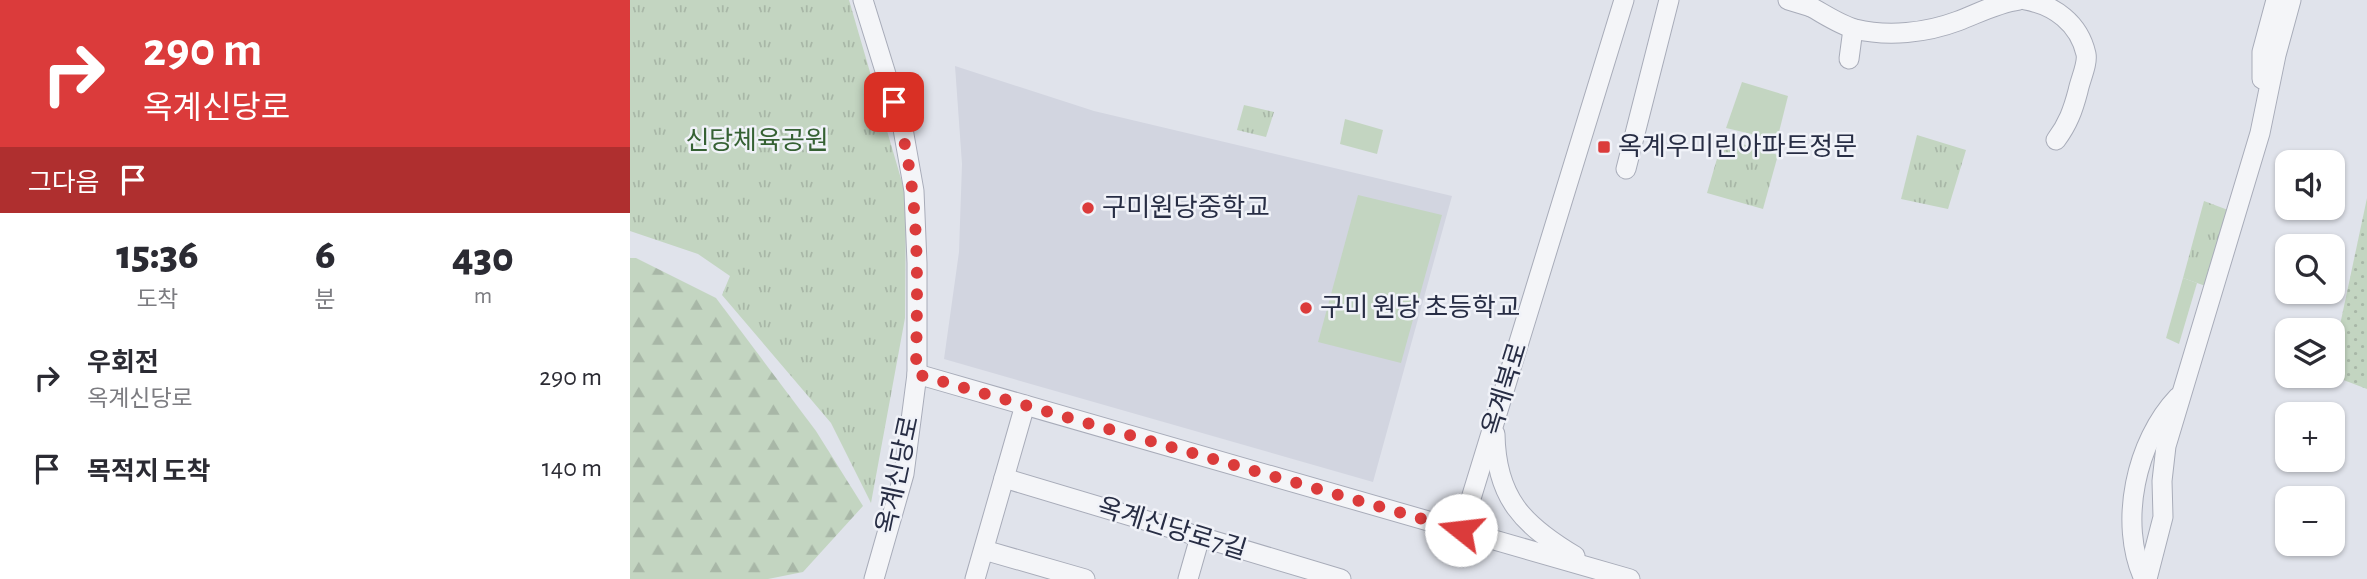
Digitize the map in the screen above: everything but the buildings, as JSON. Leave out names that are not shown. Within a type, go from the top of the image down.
[{"type":"street","name":"옥계신당로","points":[[863,0],[902,129],[914,191],[917,263],[916,374],[904,474],[874,579]]},
{"type":"street","name":"옥계북로","points":[[1461,530],[1624,0]]},
{"type":"street","points":[[1626,169],[1670,0]]},
{"type":"street","points":[[1788,0],[1808,4],[1853,29],[1893,33],[1923,30],[1955,22],[2000,3],[2022,0],[2042,3],[2059,12],[2077,31],[2086,56],[2070,120],[2056,140]]},
{"type":"street","points":[[2146,579],[2163,517],[2162,481],[2166,446],[2260,133],[2269,54],[2279,4]]},
{"type":"street","points":[[2260,133],[2254,58],[2279,4]]},
{"type":"street","points":[[1849,59],[1853,29]]},
{"type":"street","points":[[916,374],[1630,579]]},
{"type":"street","points":[[2146,579],[2135,555],[2132,538],[2134,495],[2153,431],[2166,410],[2183,391]]},
{"type":"street","points":[[975,579],[1025,405]]},
{"type":"street","points":[[1500,405],[1495,436],[1499,468],[1510,500],[1532,528],[1545,538],[1601,570]]},
{"type":"street","name":"옥계신당로7길","points":[[1004,478],[1200,537],[1284,571],[1341,579]]},
{"type":"street","points":[[1188,579],[1200,537]]},
{"type":"street","points":[[984,550],[1052,575],[1085,579]]},
{"type":"shaded area","points":[[955,66],[1094,111],[1452,196],[1373,482],[944,359],[959,252],[962,164]]},
{"type":"green space","name":"신당체육공원","points":[[630,0],[849,0],[906,196],[905,318],[871,503],[831,423],[722,295],[730,276],[698,254],[630,231]]},
{"type":"green space","points":[[1742,82],[1788,96],[1777,140],[1726,128]]},
{"type":"green space","points":[[1244,105],[1274,112],[1266,137],[1237,130]]},
{"type":"green space","points":[[1345,119],[1383,130],[1377,154],[1340,144]]},
{"type":"green space","points":[[1917,135],[1966,150],[1948,209],[1901,199]]},
{"type":"green space","points":[[1723,138],[1778,155],[1763,209],[1707,193]]},
{"type":"green space","points":[[1358,195],[1442,215],[1401,363],[1318,342]]},
{"type":"green space","points":[[2367,198],[2367,389],[2345,381],[2345,318],[2342,318]]},
{"type":"green space","points":[[2204,201],[2236,213],[2214,289],[2183,278]]},
{"type":"green space","points":[[630,258],[636,258],[716,298],[816,431],[863,506],[803,572],[768,579],[630,579]]},
{"type":"green space","points":[[2183,278],[2197,283],[2179,344],[2166,338]]},
{"type":"place","name":"옥계우미린아파트정문","points":[[1604,147]]},
{"type":"place","name":"구미원당중학교","points":[[1088,208]]},
{"type":"place","name":"구미 원당 초등학교","points":[[1306,308]]},
{"type":"route","points":[[894,102],[914,191],[917,263],[916,374],[1461,530]]}]
